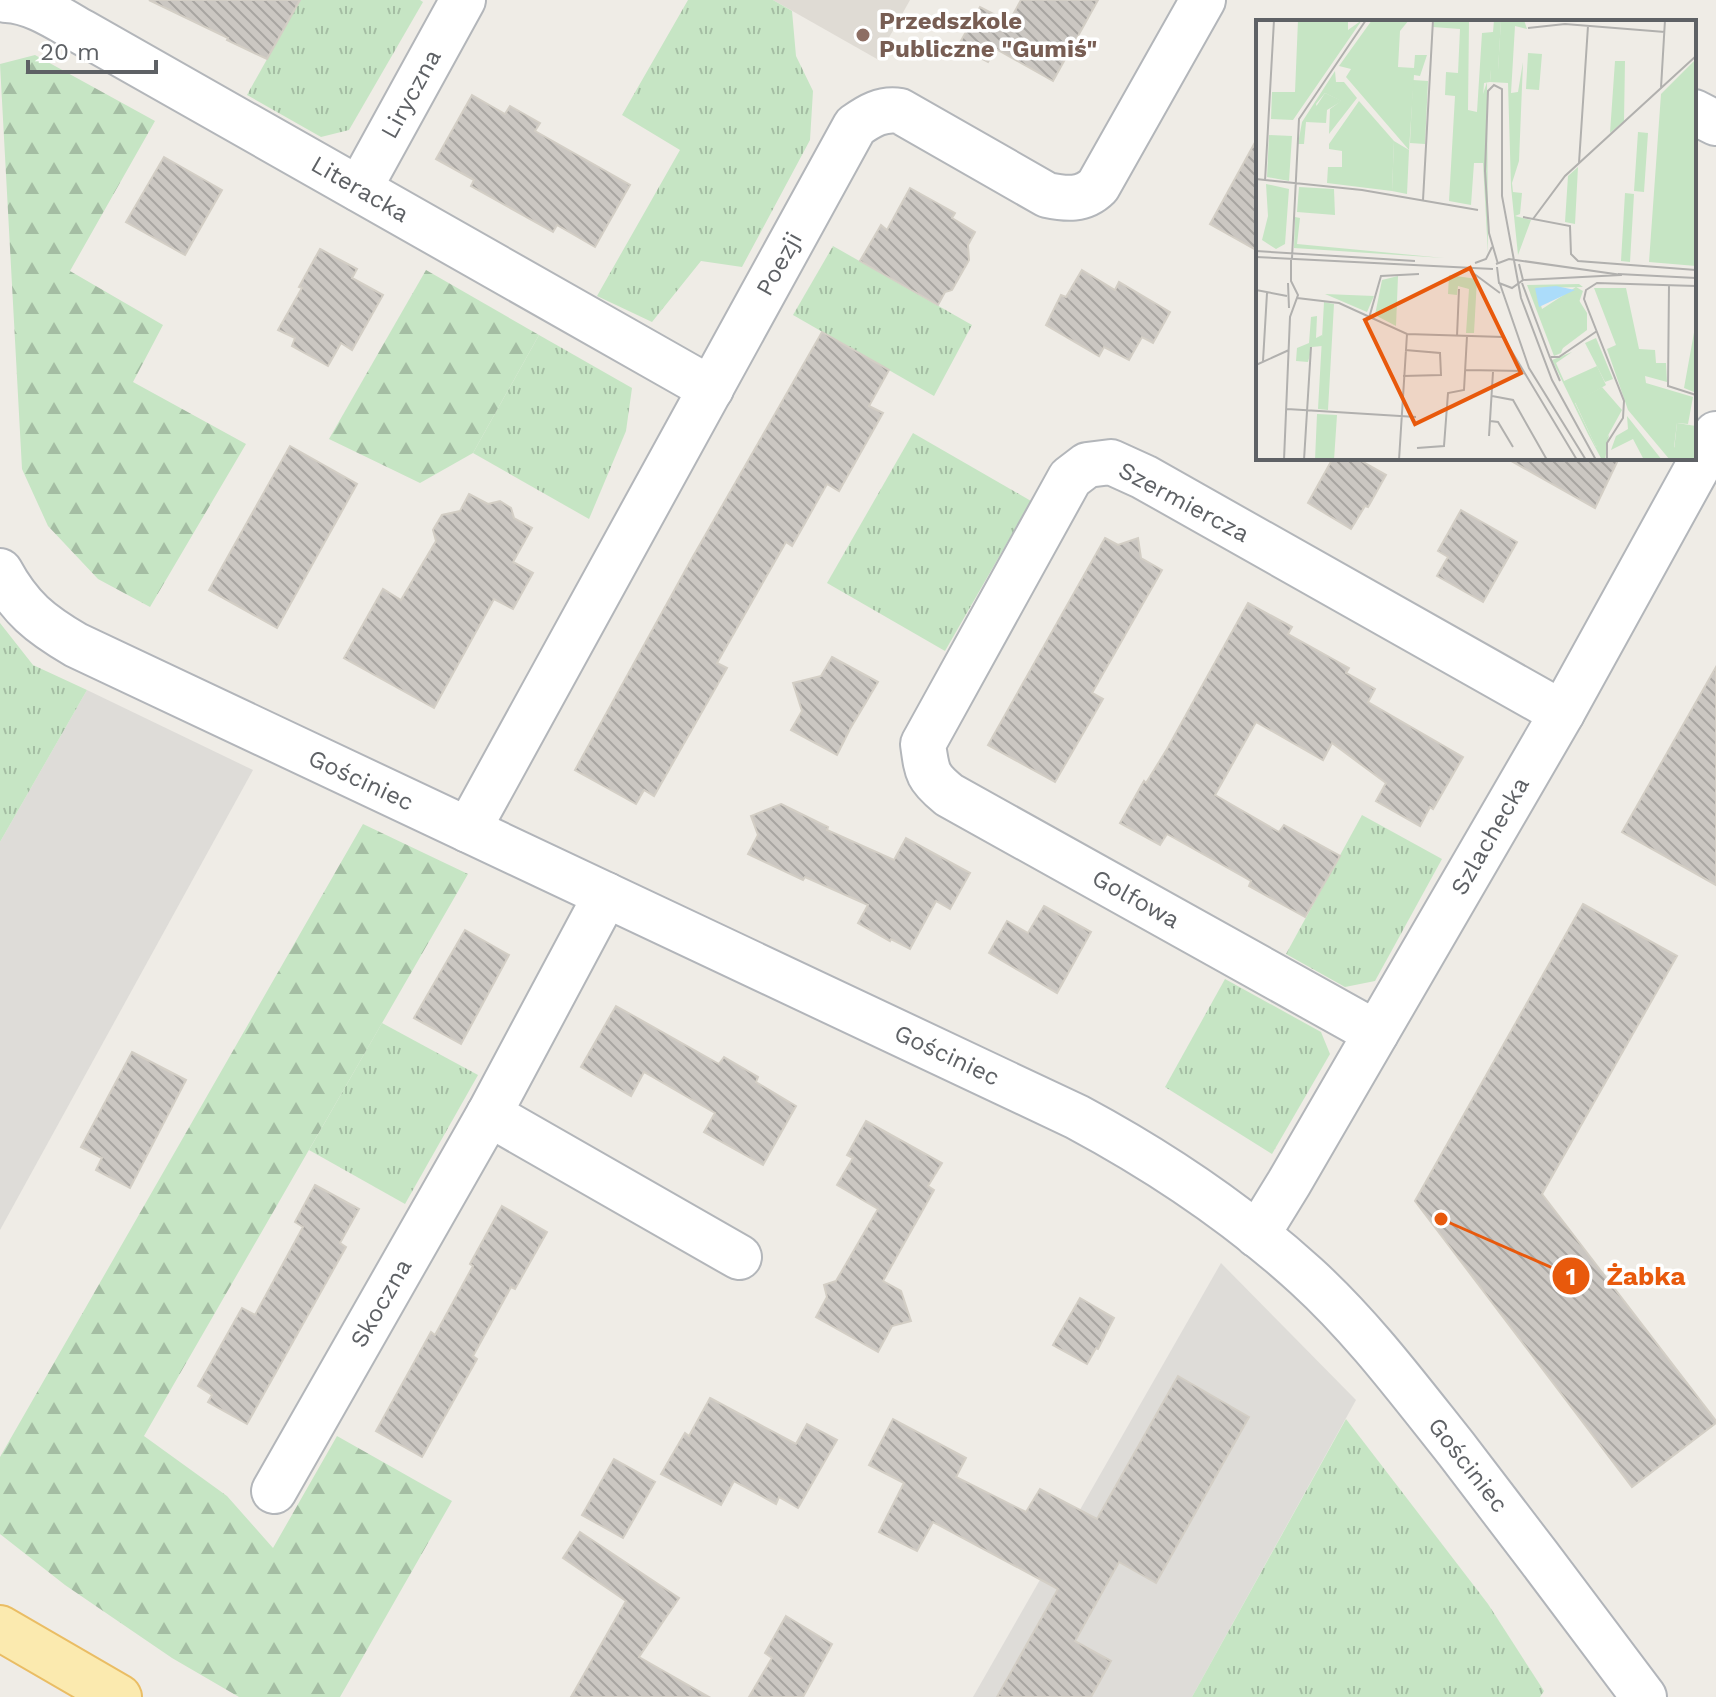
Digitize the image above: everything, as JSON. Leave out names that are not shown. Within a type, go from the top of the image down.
[{"type":"main road","points":[[0,1628],[119,1697]]},
{"type":"street","name":"Literacka","points":[[6,0],[44,11],[711,389]]},
{"type":"street","name":"Liryczna","points":[[359,189],[463,0]]},
{"type":"street","name":"Poezji","points":[[468,830],[855,126],[882,111],[900,111],[1047,195],[1063,199],[1080,197],[1098,186],[1203,0]]},
{"type":"street","points":[[1696,113],[1716,123]]},
{"type":"street","name":"Szlachecka","points":[[1257,1235],[1562,713],[1716,434]]},
{"type":"street","name":"Szermiercza","points":[[923,744],[1070,478],[1087,465],[1111,462],[1144,477],[1562,713]]},
{"type":"street","name":"Gościniec","points":[[0,571],[22,604],[45,627],[76,645],[1077,1117],[1185,1181],[1307,1276],[1386,1360],[1641,1696]]},
{"type":"street","name":"Golfowa","points":[[923,744],[931,780],[949,795],[1376,1033]]},
{"type":"street","name":"Skoczna","points":[[274,1491],[489,1114],[606,895]]},
{"type":"street","points":[[489,1114],[739,1257]]},
{"type":"shaded area","name":"Przedszkole Publiczne \"Gumiś\"","points":[[773,0],[910,0],[877,59]]},
{"type":"shaded area","points":[[87,690],[253,770],[0,1230],[0,842]]},
{"type":"shaded area","points":[[1221,1263],[1356,1400],[1192,1697],[973,1697]]},
{"type":"green space","points":[[300,0],[423,2],[349,130],[321,137],[247,95]]},
{"type":"green space","points":[[688,0],[773,0],[792,11],[796,56],[813,91],[810,140],[742,267],[701,261],[652,322],[597,296],[680,150],[622,115]]},
{"type":"green space","points":[[35,55],[155,121],[70,271],[163,325],[133,382],[246,444],[150,607],[98,579],[48,526],[22,469],[0,64]]},
{"type":"green space","points":[[833,246],[972,325],[934,396],[793,315]]},
{"type":"green space","points":[[426,270],[539,335],[473,453],[420,483],[329,439]]},
{"type":"green space","points":[[539,335],[632,388],[626,431],[589,519],[473,453]]},
{"type":"green space","points":[[913,433],[1031,501],[945,651],[827,583]]},
{"type":"green space","points":[[0,623],[33,665],[87,690],[0,842]]},
{"type":"green space","points":[[1362,815],[1442,859],[1375,981],[1345,987],[1286,954]]},
{"type":"green space","points":[[363,824],[468,874],[144,1436],[227,1496],[273,1548],[337,1436],[452,1501],[340,1697],[239,1697],[172,1658],[65,1585],[0,1534],[0,1457]]},
{"type":"green space","points":[[1225,979],[1321,1032],[1330,1054],[1272,1154],[1165,1087]]},
{"type":"green space","points":[[382,1023],[478,1075],[405,1204],[309,1150]]},
{"type":"green space","points":[[1346,1419],[1488,1604],[1544,1691],[1540,1697],[1192,1697]]},
{"type":"building","points":[[149,0],[300,0],[267,59]]},
{"type":"building","points":[[1021,0],[1098,0],[1053,81],[996,49],[988,62],[958,46],[980,7],[1009,22]]},
{"type":"building","points":[[472,95],[505,114],[510,106],[540,123],[535,131],[630,185],[595,247],[557,225],[553,232],[471,186],[474,180],[436,159]]},
{"type":"building","points":[[1256,141],[1256,250],[1210,224]]},
{"type":"building","points":[[164,157],[222,190],[185,255],[126,222]]},
{"type":"building","points":[[910,188],[955,213],[952,218],[975,232],[968,245],[969,260],[952,290],[945,292],[938,305],[860,261],[881,225],[887,230]]},
{"type":"building","points":[[320,249],[357,269],[352,278],[383,295],[352,350],[341,343],[328,366],[292,346],[295,338],[278,330]]},
{"type":"building","points":[[1082,270],[1115,290],[1119,282],[1170,312],[1153,343],[1142,337],[1129,360],[1104,347],[1099,356],[1046,325],[1061,295],[1066,297]]},
{"type":"building","points":[[822,332],[889,370],[869,406],[883,413],[839,491],[827,484],[792,546],[786,542],[717,663],[727,668],[654,796],[644,790],[636,804],[575,770]]},
{"type":"building","points":[[290,446],[357,484],[277,628],[209,590]]},
{"type":"building","points":[[1332,460],[1360,460],[1386,475],[1351,529],[1308,503]]},
{"type":"building","points":[[1510,460],[1618,460],[1595,508]]},
{"type":"building","points":[[469,494],[488,504],[500,501],[511,508],[514,518],[532,528],[513,562],[533,573],[513,609],[494,599],[434,708],[344,658],[383,589],[401,600],[436,541],[433,530],[442,515],[460,511]]},
{"type":"building","points":[[1461,510],[1517,542],[1483,602],[1437,576],[1448,557],[1438,551]]},
{"type":"building","points":[[1105,538],[1118,545],[1138,538],[1141,558],[1162,570],[1092,693],[1103,699],[1055,782],[988,745]]},
{"type":"building","points":[[1248,603],[1292,627],[1288,634],[1349,668],[1346,673],[1375,689],[1368,702],[1463,757],[1420,826],[1376,801],[1386,783],[1332,743],[1323,760],[1256,722],[1215,795],[1279,832],[1284,825],[1340,856],[1305,917],[1249,886],[1251,881],[1167,834],[1160,845],[1120,823],[1167,749]]},
{"type":"building","points":[[832,657],[878,682],[837,755],[791,730],[802,711],[793,683],[821,676]]},
{"type":"building","points":[[1716,667],[1716,885],[1622,832]]},
{"type":"building","points":[[781,804],[828,827],[827,830],[894,860],[906,838],[970,873],[950,909],[936,901],[910,949],[858,923],[868,905],[805,877],[803,880],[748,854],[758,835],[751,816]]},
{"type":"building","points":[[1583,904],[1677,956],[1542,1194],[1716,1421],[1632,1487],[1415,1201]]},
{"type":"building","points":[[1044,906],[1091,932],[1057,993],[989,953],[1007,921],[1028,933]]},
{"type":"building","points":[[465,930],[509,955],[461,1044],[414,1018]]},
{"type":"building","points":[[616,1006],[719,1064],[724,1057],[758,1077],[756,1082],[796,1106],[763,1165],[704,1132],[715,1113],[644,1072],[631,1096],[581,1067]]},
{"type":"building","points":[[132,1052],[186,1080],[130,1188],[96,1170],[102,1158],[81,1147]]},
{"type":"building","points":[[866,1121],[942,1163],[928,1186],[934,1190],[883,1281],[901,1291],[911,1321],[892,1326],[878,1352],[816,1317],[827,1297],[824,1285],[836,1281],[878,1209],[837,1185],[853,1158],[847,1155]]},
{"type":"building","points":[[315,1185],[359,1209],[340,1243],[346,1247],[247,1424],[208,1402],[212,1395],[198,1386],[242,1308],[255,1315],[303,1227],[295,1222]]},
{"type":"building","points":[[502,1206],[547,1232],[515,1289],[511,1287],[473,1356],[477,1359],[422,1457],[376,1431],[431,1332],[435,1335]]},
{"type":"building","points":[[1080,1298],[1114,1318],[1087,1364],[1053,1345]]},
{"type":"building","points":[[1178,1376],[1249,1417],[1156,1583],[1119,1562],[1075,1641],[1111,1661],[1091,1697],[997,1697],[1058,1589],[933,1522],[917,1551],[879,1532],[904,1483],[869,1465],[893,1419],[966,1458],[956,1477],[1026,1512],[1040,1489],[1097,1519]]},
{"type":"building","points":[[710,1398],[796,1444],[807,1424],[837,1440],[798,1508],[779,1497],[776,1504],[734,1481],[721,1505],[661,1474],[685,1433],[689,1436]]},
{"type":"building","points":[[614,1459],[655,1482],[623,1538],[582,1515]]},
{"type":"building","points":[[580,1532],[679,1598],[639,1657],[709,1697],[571,1697],[626,1601],[563,1558]]},
{"type":"building","points":[[786,1616],[832,1644],[803,1697],[749,1697],[772,1658],[765,1653]]},
{"type":"place","name":"Przedszkole Publiczne \"Gumiś\"","points":[[863,35]]},
{"type":"place","name":"Żabka","points":[[1441,1219]]}]
